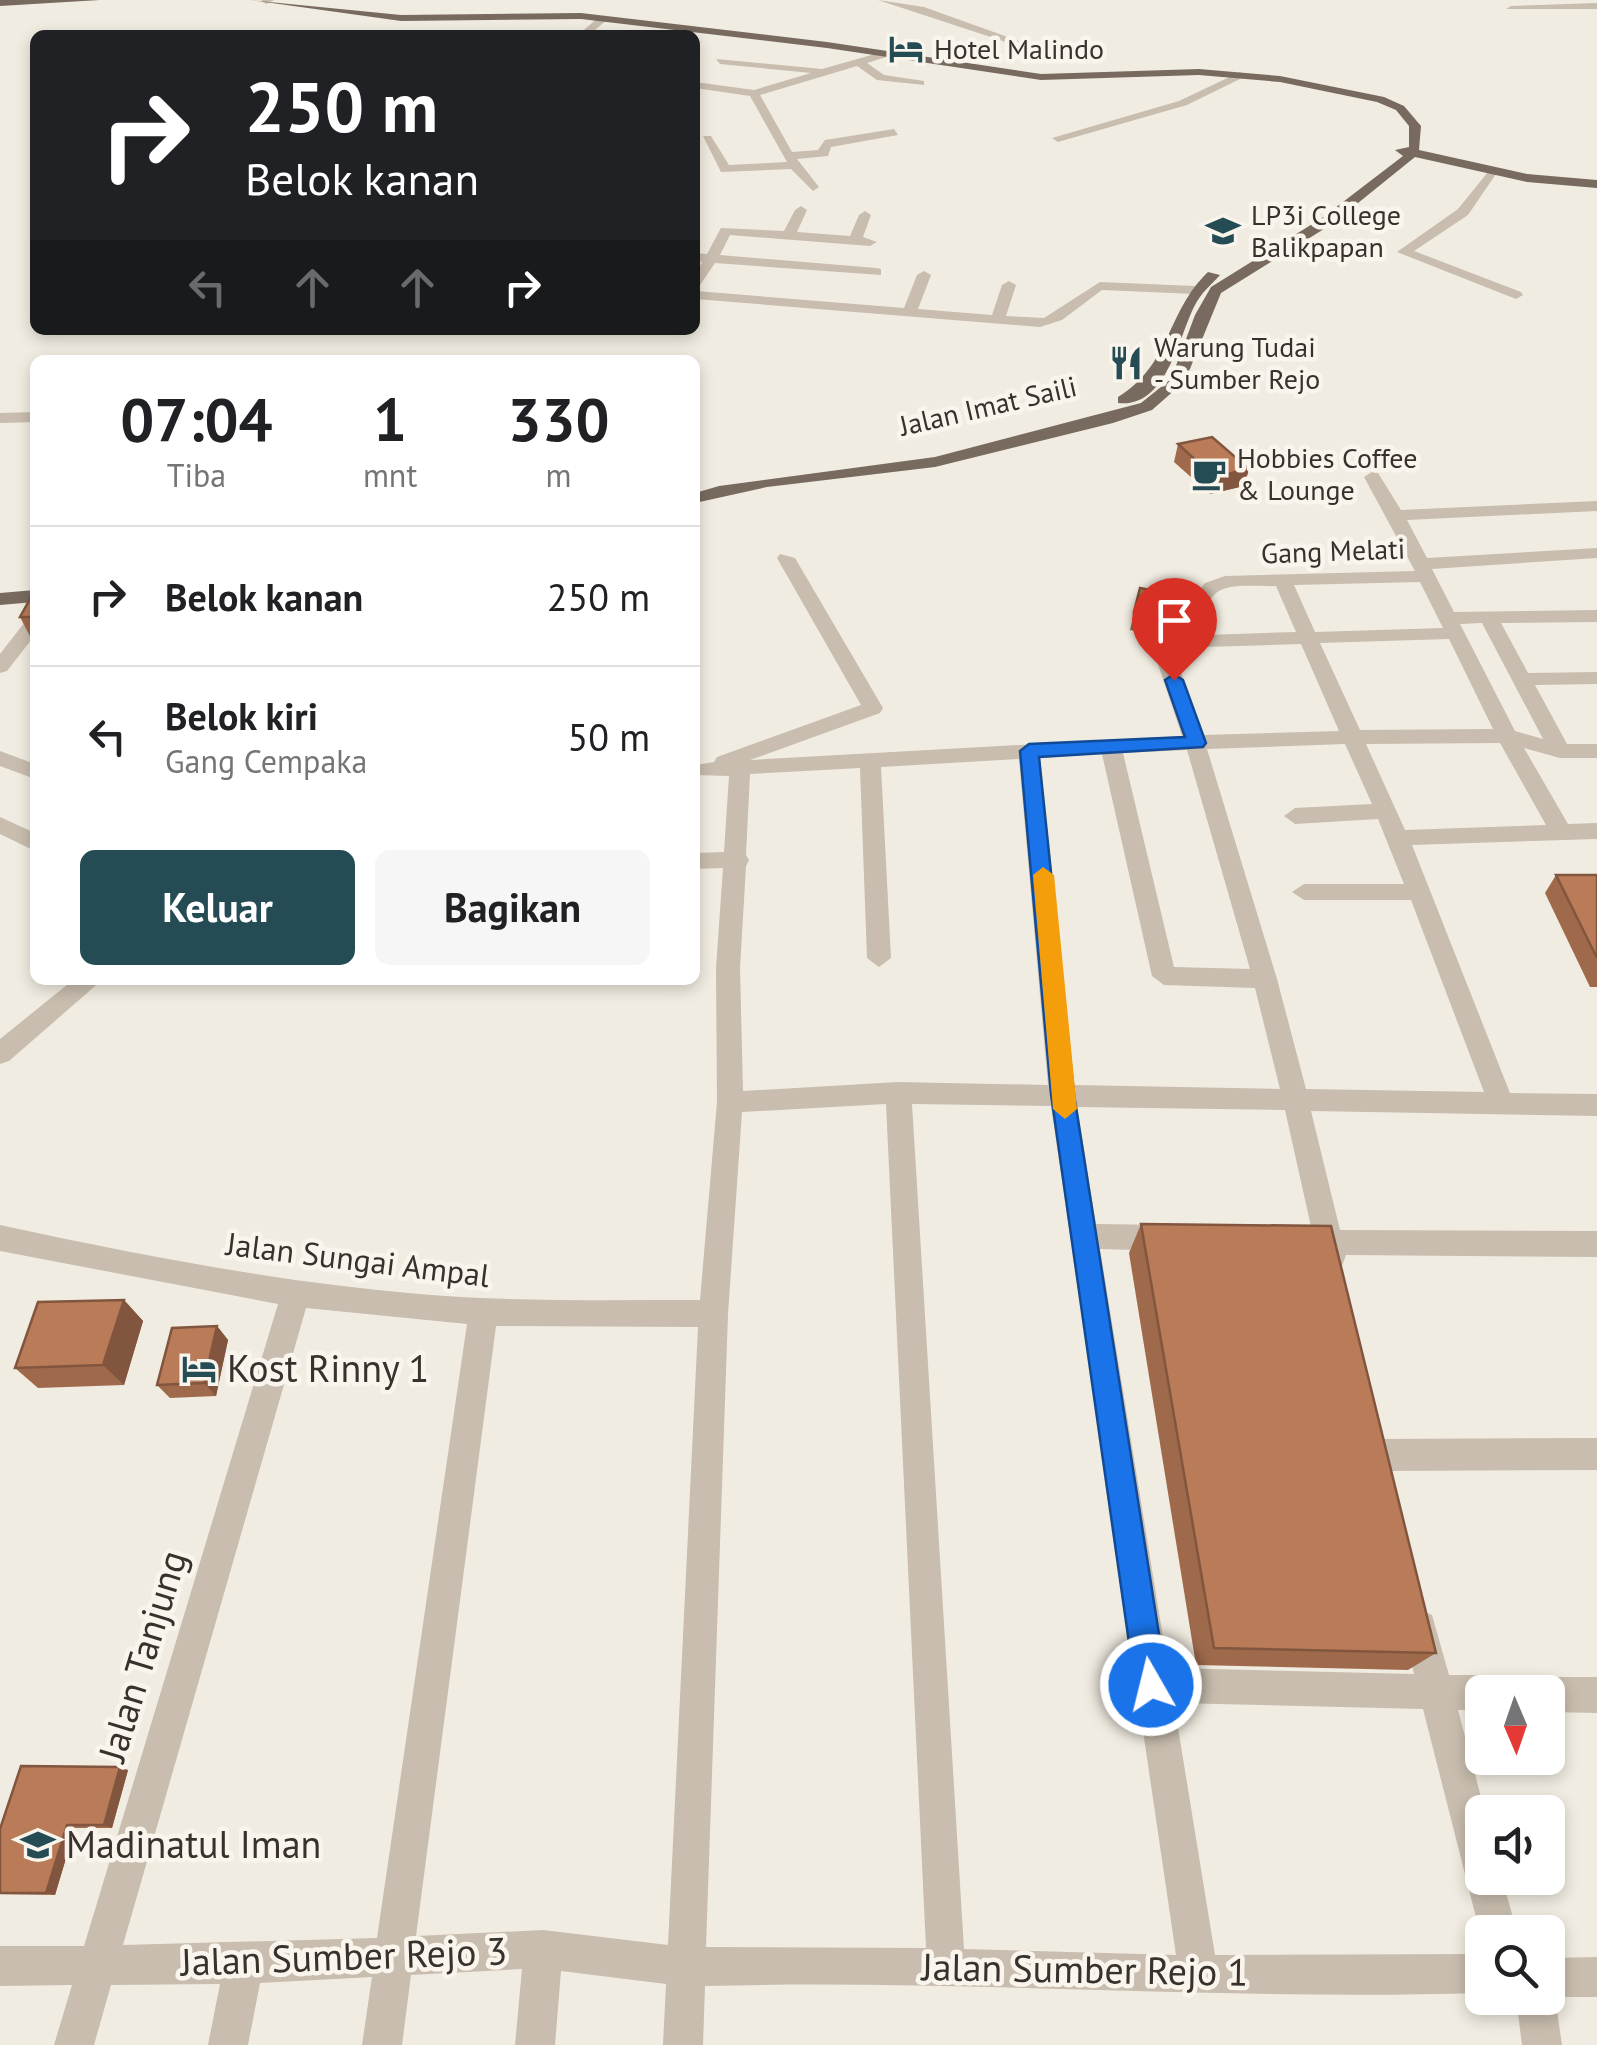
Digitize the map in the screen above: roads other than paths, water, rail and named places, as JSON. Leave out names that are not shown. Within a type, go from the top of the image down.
[{"type":"main road","points":[[0,3],[95,0]]},
{"type":"main road","points":[[255,0],[401,18],[603,19],[691,30]]},
{"type":"main road","points":[[700,31],[1041,77],[1240,75],[1359,93],[1390,102],[1415,126],[1406,150],[1308,220],[1196,290]]},
{"type":"main road","points":[[1406,150],[1492,171],[1597,180]]},
{"type":"main road","points":[[1406,150],[1520,171],[1597,180]]},
{"type":"main road","name":"Jalan Imat Saili","points":[[700,483],[732,474],[828,470],[972,454],[1107,419],[1153,402],[1178,380],[1207,302],[1216,290],[1327,222],[1406,150]]},
{"type":"main road","name":"Jalan Imat Saili","points":[[700,497],[981,439],[1078,415],[1136,394],[1165,367],[1182,314],[1196,290]]},
{"type":"main road","points":[[0,585],[30,584]]},
{"type":"main road","points":[[0,598],[30,596]]},
{"type":"street","points":[[883,0],[933,10],[960,25],[1028,46]]},
{"type":"street","points":[[1511,8],[1597,6]]},
{"type":"street","points":[[589,30],[603,19]]},
{"type":"street","points":[[700,86],[754,93],[861,64],[882,54]]},
{"type":"street","points":[[720,60],[832,72]]},
{"type":"street","points":[[861,64],[881,78],[920,83]]},
{"type":"street","points":[[1058,138],[1182,103],[1240,75]]},
{"type":"street","points":[[754,93],[790,160],[812,188]]},
{"type":"street","points":[[707,139],[724,169],[819,154],[825,151],[825,144],[894,133]]},
{"type":"street","points":[[1492,171],[1463,212],[1404,252],[1516,295]]},
{"type":"street","points":[[789,236],[800,210]]},
{"type":"street","points":[[703,258],[726,231],[863,241],[864,215]]},
{"type":"street","points":[[703,258],[876,272]]},
{"type":"street","points":[[908,313],[924,275]]},
{"type":"street","points":[[997,320],[1009,285]]},
{"type":"street","points":[[700,295],[1051,322],[1088,290],[1100,286],[1196,290]]},
{"type":"street","points":[[0,418],[30,417]]},
{"type":"street","points":[[1372,477],[1396,515],[1560,832]]},
{"type":"street","points":[[1396,515],[1597,506]]},
{"type":"street","name":"Gang Melati","points":[[1192,611],[1218,584],[1283,582],[1597,553]]},
{"type":"street","points":[[700,770],[873,708],[786,558]]},
{"type":"street","points":[[1283,582],[1398,838],[1500,1100]]},
{"type":"street","points":[[1204,641],[1308,637],[1453,625],[1489,618],[1597,616]]},
{"type":"street","points":[[1489,618],[1560,751]]},
{"type":"street","points":[[0,666],[30,628]]},
{"type":"street","points":[[1162,649],[1196,743],[1265,980],[1338,1281]]},
{"type":"street","points":[[1524,679],[1597,678]]},
{"type":"street","points":[[700,771],[1110,746],[1355,737],[1507,736],[1560,751],[1597,751]]},
{"type":"street","points":[[1110,746],[1164,976],[1265,980]]},
{"type":"street","points":[[1029,751],[1062,1094],[1198,1974]]},
{"type":"street","points":[[0,758],[30,770]]},
{"type":"street","points":[[870,762],[879,958]]},
{"type":"street","points":[[683,2045],[712,1314],[730,1102],[728,968],[738,860],[740,770]]},
{"type":"street","points":[[1295,816],[1386,811]]},
{"type":"street","points":[[0,825],[30,840]]},
{"type":"street","points":[[1398,838],[1597,831]]},
{"type":"street","points":[[700,861],[738,860]]},
{"type":"street","points":[[1304,892],[1418,892]]},
{"type":"street","points":[[0,1054],[84,985]]},
{"type":"street","points":[[898,1093],[946,1967]]},
{"type":"street","points":[[730,1102],[898,1093],[1500,1100],[1597,1105]]},
{"type":"street","points":[[1086,1236],[1198,1239]]},
{"type":"street","name":"Jalan Sungai Ampal","points":[[0,1238],[111,1262],[296,1292],[483,1312],[712,1314]]},
{"type":"street","points":[[1292,1241],[1597,1244]]},
{"type":"street","name":"Jalan Tanjung","points":[[74,2045],[296,1292]]},
{"type":"street","points":[[382,2045],[483,1312]]},
{"type":"street","points":[[1368,1416],[1386,1492]]},
{"type":"street","points":[[1376,1455],[1597,1454]]},
{"type":"street","points":[[1413,1601],[1465,1806]]},
{"type":"street","points":[[1151,1685],[1465,1693]]},
{"type":"street","points":[[1565,1695],[1597,1696]]},
{"type":"street","points":[[534,2045],[543,1949]]},
{"type":"street","name":"Jalan Sumber Rejo 3","points":[[0,1966],[244,1964],[543,1949],[687,1967]]},
{"type":"street","points":[[228,2045],[244,1964]]},
{"type":"street","name":"Jalan Sumber Rejo 1","points":[[687,1967],[1465,1974]]},
{"type":"street","points":[[1565,1976],[1597,1977]]},
{"type":"street","points":[[1538,2015],[1542,2045]]},
{"type":"place","name":"Hotel Malindo","points":[[906,49]]},
{"type":"place","name":"LP3i College Balikpapan","points":[[1223,231]]},
{"type":"place","name":"Warung Tudai - Sumber Rejo","points":[[1126,363]]},
{"type":"place","name":"Hobbies Coffee & Lounge","points":[[1209,474]]},
{"type":"place","name":"Kost Rinny 1","points":[[199,1369]]},
{"type":"place","name":"Madinatul Iman","points":[[38,1845]]}]
